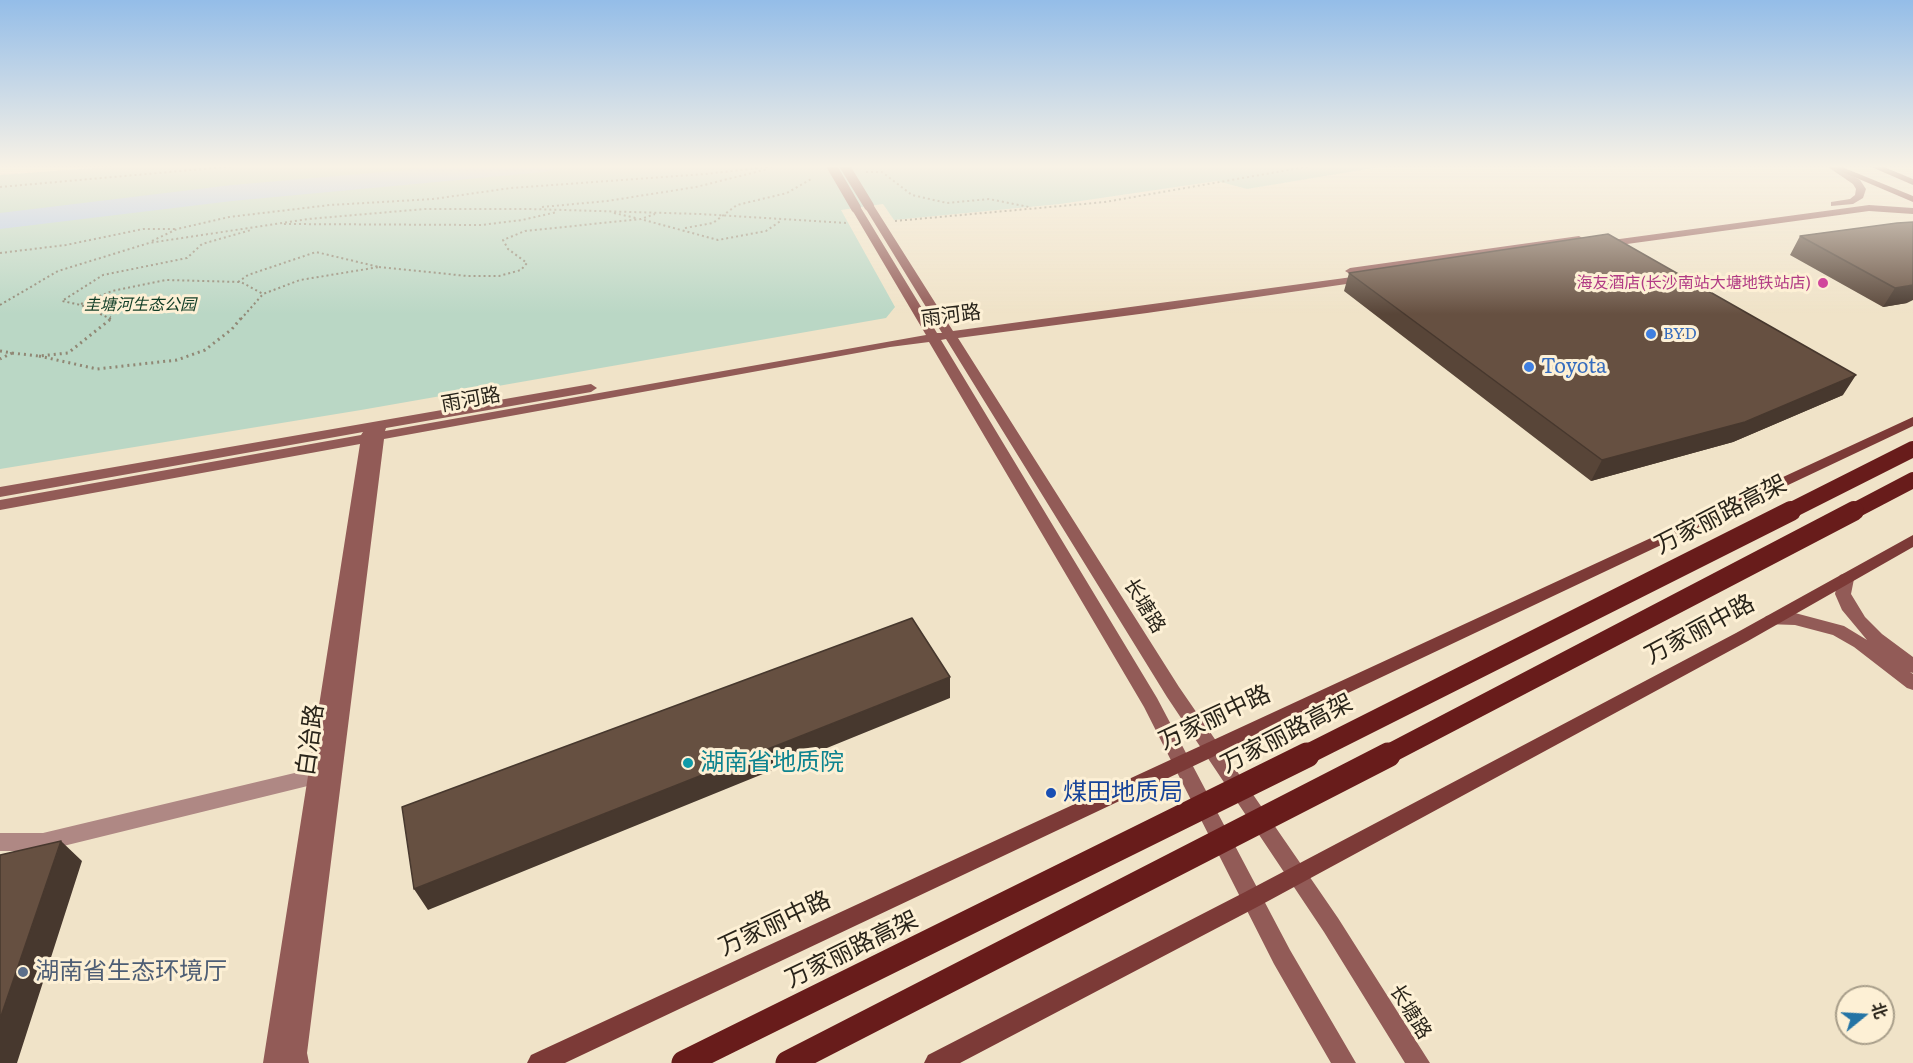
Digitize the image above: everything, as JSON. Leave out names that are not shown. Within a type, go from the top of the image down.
[{"type":"highway","name":"万家丽路高架","points":[[684,1063],[1199,808],[1913,449]]},
{"type":"highway","points":[[788,1063],[1224,840],[1913,480]]},
{"type":"main road","name":"长塘路","points":[[867,215],[938,332],[1151,703],[1282,957],[1344,1063]]},
{"type":"main road","name":"雨河路","points":[[0,492],[373,431],[938,332],[1760,215]]},
{"type":"main road","name":"雨河路","points":[[938,332],[1147,310],[1827,215]]},
{"type":"main road","name":"长塘路","points":[[938,332],[1173,692],[1297,874],[1418,1063]]},
{"type":"main road","name":"万家丽中路","points":[[539,1063],[1913,421]]},
{"type":"main road","name":"雨河路","points":[[0,505],[373,431]]},
{"type":"main road","name":"白冶路","points":[[297,1063],[295,1053],[325,774],[373,431]]},
{"type":"main road","name":"万家丽中路","points":[[936,1063],[1252,899],[1772,620],[1913,540]]},
{"type":"main road","points":[[1845,579],[1843,594],[1848,606],[1859,621],[1876,638],[1913,666]]},
{"type":"main road","points":[[1772,620],[1796,620],[1838,630],[1860,643],[1913,683]]},
{"type":"main road","name":"白冶路","points":[[275,1063],[325,774]]},
{"type":"street","points":[[0,842],[43,842],[325,774]]},
{"type":"path","points":[[0,252],[66,245],[143,229],[177,229],[249,215]]},
{"type":"path","points":[[0,303],[58,271],[149,243],[267,225],[369,215]]},
{"type":"path","points":[[276,224],[481,225],[545,215]]},
{"type":"path","points":[[621,215],[684,228],[718,240],[766,231],[783,219]]},
{"type":"path","points":[[238,282],[248,275],[316,252],[379,267],[467,276],[499,276],[521,270],[527,263],[508,249],[503,240],[525,231],[641,219],[654,215]]},
{"type":"path","points":[[692,215],[872,223],[963,215]]},
{"type":"path","points":[[684,228],[713,223],[720,216]]},
{"type":"path","points":[[39,356],[68,353],[112,318],[81,305],[62,301],[103,275],[187,258],[202,244],[267,225]]},
{"type":"path","points":[[149,243],[177,229]]},
{"type":"path","points":[[0,351],[39,356],[97,369],[177,360],[205,350],[232,329],[263,294],[300,280],[379,267]]},
{"type":"path","points":[[81,305],[112,291],[166,280],[238,282],[263,294]]},
{"type":"path","points":[[0,360],[12,354]]},
{"type":"green space","name":"圭塘河生态公园","points":[[0,215],[844,215],[895,307],[886,318],[361,410],[0,469]]},
{"type":"green space","name":"圭塘河生态公园","points":[[890,215],[950,215],[894,220]]},
{"type":"building","points":[[1913,222],[1913,285],[1895,288],[1800,236],[1897,223]]},
{"type":"building","points":[[1608,234],[1856,375],[1745,422],[1602,460],[1349,273]]},
{"type":"building","name":"湖南省地质院","points":[[912,618],[950,677],[414,889],[402,807]]},
{"type":"building","points":[[61,841],[0,1019],[0,855]]},
{"type":"waterway","points":[[0,221],[53,215]]},
{"type":"place","name":"海友酒店(长沙南站大塘地铁站店)","points":[[1823,283]]},
{"type":"place","name":"BYD","points":[[1651,334]]},
{"type":"place","name":"Toyota","points":[[1529,367]]},
{"type":"place","name":"湖南省地质院","points":[[688,763]]},
{"type":"place","name":"煤田地质局","points":[[1051,793]]},
{"type":"place","name":"湖南省生态环境厅","points":[[23,972]]}]
